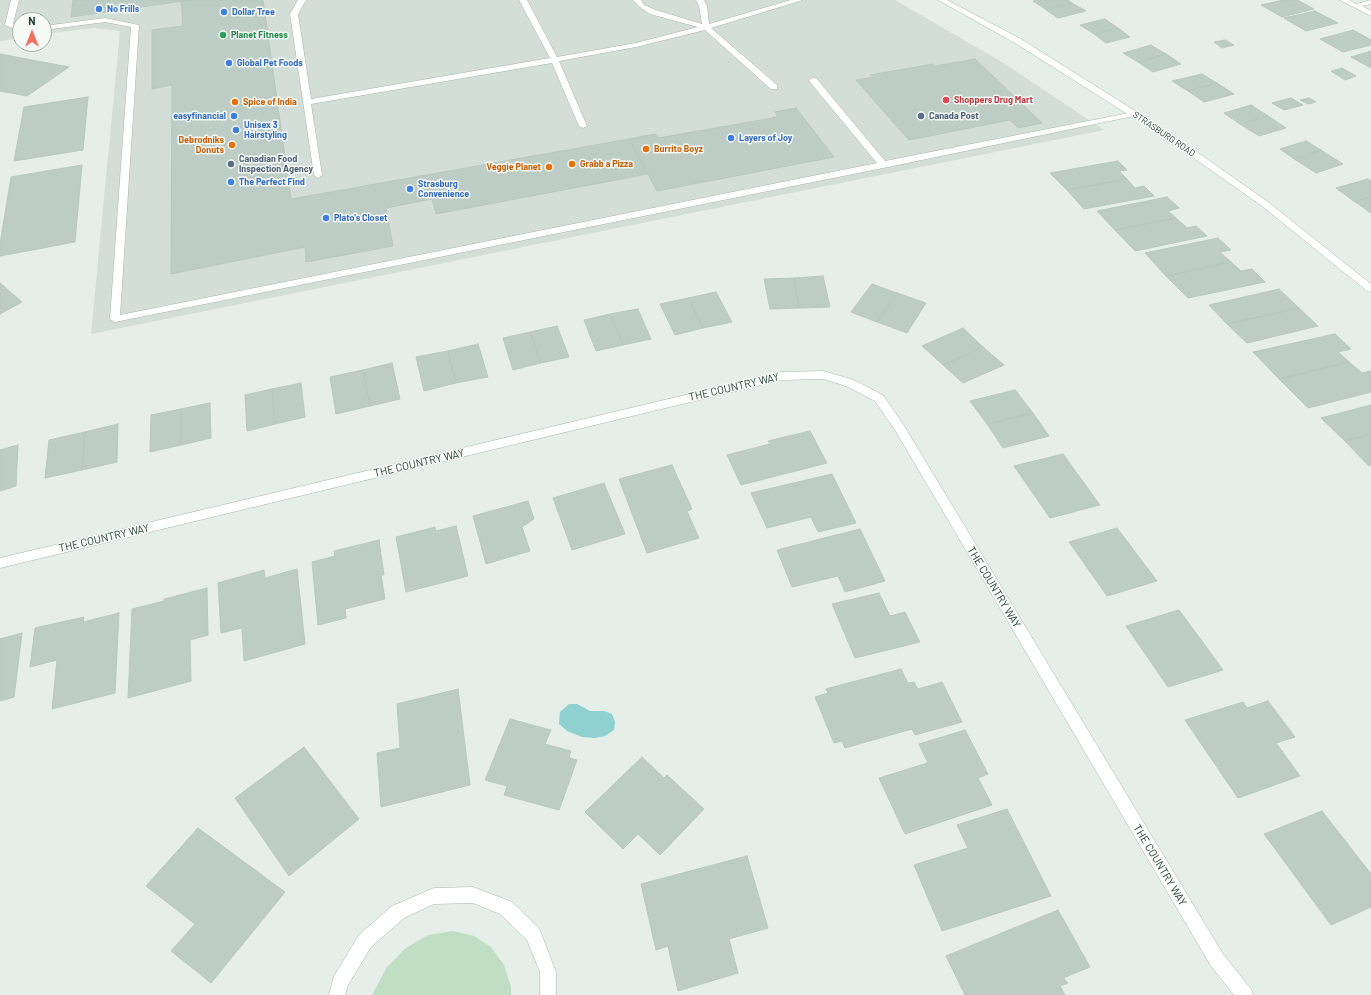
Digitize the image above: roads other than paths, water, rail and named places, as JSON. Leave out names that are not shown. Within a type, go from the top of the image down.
[{"type":"street","points":[[12,12],[15,0]]},
{"type":"street","points":[[302,0],[294,14],[318,175]]},
{"type":"street","points":[[523,0],[555,60],[583,126]]},
{"type":"street","points":[[637,0],[642,6],[653,12],[706,27],[774,87]]},
{"type":"street","points":[[700,0],[703,6],[706,27]]},
{"type":"street","points":[[307,102],[636,45],[706,27],[799,0]]},
{"type":"street","name":"STRASBURG ROAD","points":[[942,0],[1018,41],[1134,114],[1265,204],[1371,289]]},
{"type":"street","points":[[1344,0],[1371,14]]},
{"type":"street","points":[[1355,6],[1371,2]]},
{"type":"street","points":[[12,13],[9,26],[12,27]]},
{"type":"street","points":[[52,27],[105,20],[135,25],[115,319],[1134,114]]},
{"type":"street","points":[[813,80],[883,165]]},
{"type":"street","name":"THE COUNTRY WAY","points":[[0,563],[782,376],[823,375],[850,383],[879,398],[899,427],[1217,960],[1244,995]]},
{"type":"street","points":[[337,995],[340,982],[365,941],[398,912],[434,896],[473,895],[506,908],[533,934],[548,972],[548,995]]},
{"type":"water","points":[[569,704],[577,704],[590,711],[604,711],[612,714],[615,722],[614,730],[605,736],[595,738],[582,737],[567,731],[559,724],[560,712]]},
{"type":"place","name":"No Frills","points":[[99,9]]},
{"type":"place","name":"Dollar Tree","points":[[224,12]]},
{"type":"place","name":"Planet Fitness","points":[[223,35]]},
{"type":"place","name":"Global Pet Foods","points":[[229,63]]},
{"type":"place","name":"Shoppers Drug Mart","points":[[946,100]]},
{"type":"place","name":"Spice of India","points":[[235,102]]},
{"type":"place","name":"easyfinancial","points":[[234,116]]},
{"type":"place","name":"Canada Post","points":[[921,116]]},
{"type":"place","name":"Unisex 3 Hairstyling","points":[[236,130]]},
{"type":"place","name":"Layers of Joy","points":[[731,138]]},
{"type":"place","name":"Debrodniks Donuts","points":[[232,145]]},
{"type":"place","name":"Burrito Boyz","points":[[646,149]]},
{"type":"place","name":"Canadian Food Inspection Agency","points":[[231,164]]},
{"type":"place","name":"Grabb a Pizza","points":[[572,164]]},
{"type":"place","name":"Veggie Planet","points":[[549,167]]},
{"type":"place","name":"The Perfect Find","points":[[231,182]]},
{"type":"place","name":"Strasburg Convenience","points":[[410,189]]},
{"type":"place","name":"Plato's Closet","points":[[326,218]]}]
